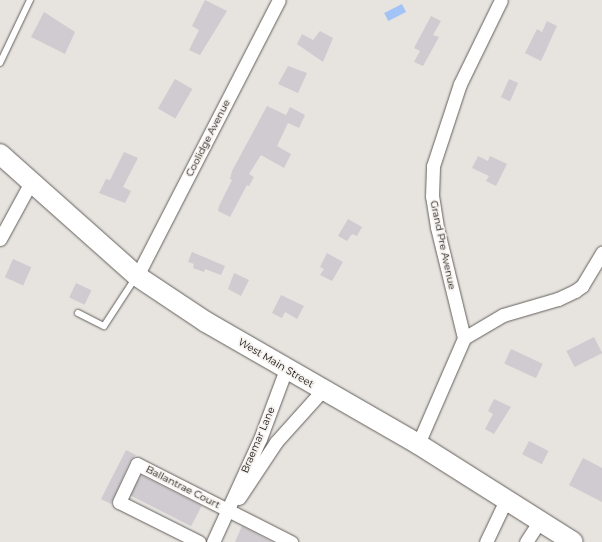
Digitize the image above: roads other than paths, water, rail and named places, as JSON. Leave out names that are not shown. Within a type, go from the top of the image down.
[{"type":"main road","name":"West Main Street","points":[[0,154],[30,184],[137,276],[286,370],[418,444],[505,502],[573,542]]},
{"type":"street","name":"Coolidge Avenue","points":[[137,276],[279,0]]},
{"type":"street","name":"Grand Pre Avenue","points":[[464,338],[437,227],[432,196],[434,166],[449,112],[460,84],[500,0]]},
{"type":"street","points":[[0,238],[30,184]]},
{"type":"street","points":[[418,444],[464,338],[503,315],[558,299],[575,291],[582,286],[602,253]]},
{"type":"street","name":"Braemar Lane","points":[[213,542],[229,510],[246,467],[260,439],[286,370]]},
{"type":"street","name":"Braemar Lane","points":[[229,510],[276,442],[322,391]]},
{"type":"street","name":"Ballantrae Court","points":[[199,542],[119,502],[137,464],[291,542]]},
{"type":"street","points":[[486,542],[505,502]]},
{"type":"street","points":[[526,542],[539,522]]},
{"type":"lane","points":[[0,62],[30,0]]},
{"type":"lane","points":[[78,313],[104,326],[137,276]]},
{"type":"water","points":[[402,4],[406,12],[388,21],[384,13]]}]
